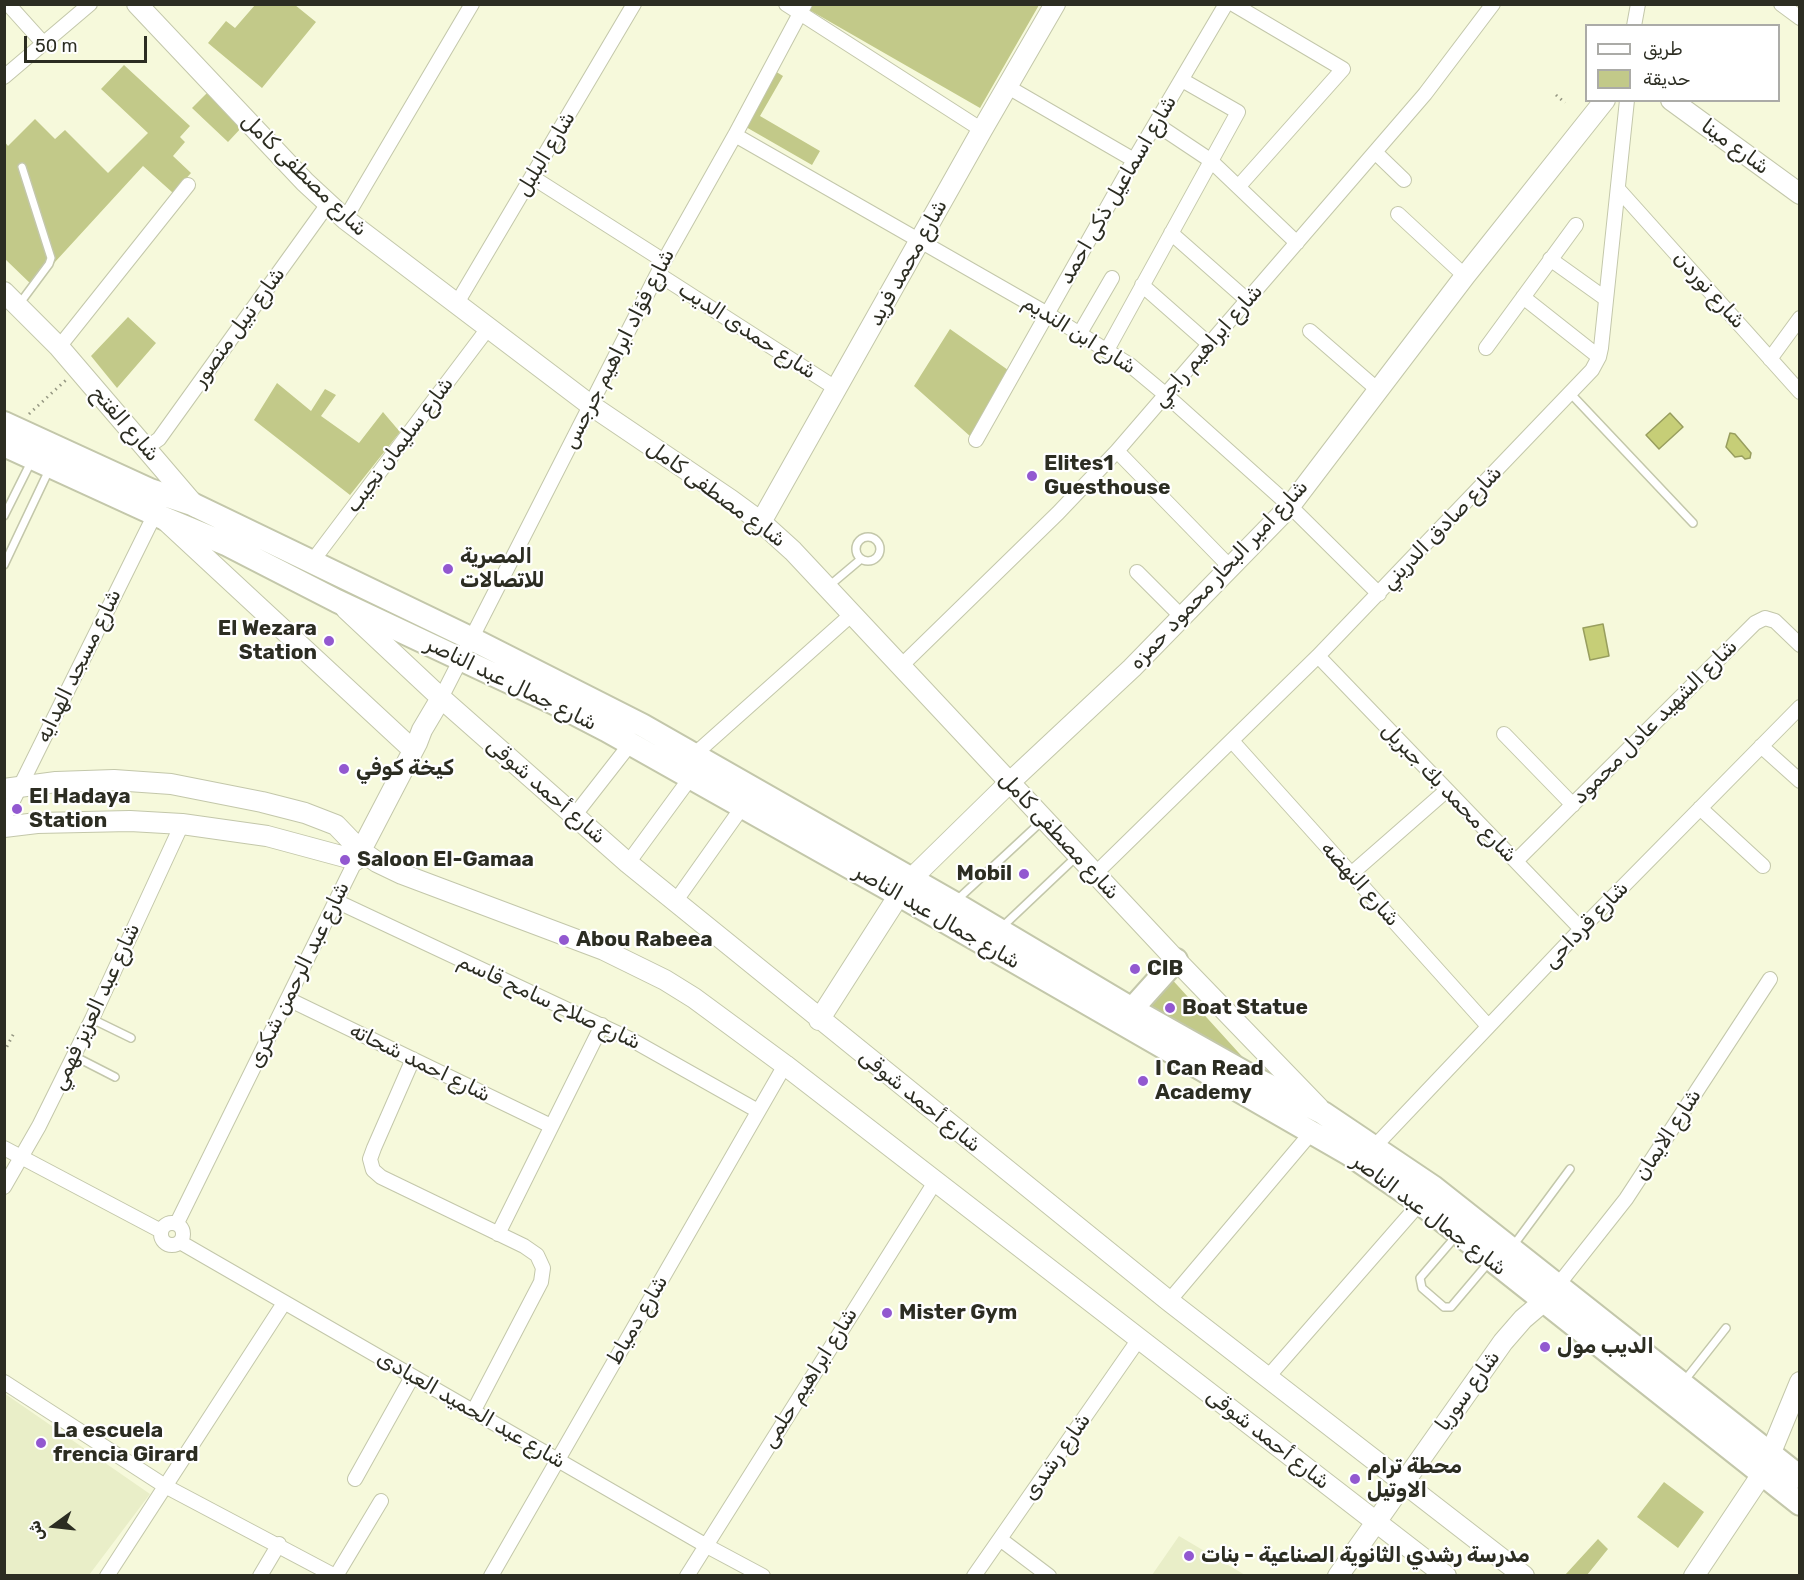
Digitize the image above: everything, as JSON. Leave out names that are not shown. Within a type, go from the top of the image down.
[{"type":"main road","name":"شارع جمال عبد الناصر","points":[[8,432],[42,462],[158,516],[226,544],[338,601],[554,703],[743,806],[906,887],[954,903],[1000,929],[1128,1017],[1323,1113],[1433,1187],[1512,1248],[1551,1293],[1766,1465],[1800,1478]]},
{"type":"main road","name":"شارع جمال عبد الناصر","points":[[8,432],[150,490],[192,504],[603,704],[695,754],[906,887],[1128,1017],[1385,1178],[1492,1260],[1551,1293],[1682,1385],[1766,1465],[1800,1504]]},
{"type":"main road","points":[[1128,1017],[1176,960]]},
{"type":"street","points":[[8,4],[44,44]]},
{"type":"street","points":[[4,77],[90,4]]},
{"type":"street","name":"شارع مصطفى كامل","points":[[137,4],[345,219],[590,404],[761,522],[793,551],[1009,783],[1323,1113]]},
{"type":"street","points":[[345,219],[472,4]]},
{"type":"street","name":"شارع البلبل","points":[[457,303],[634,4]]},
{"type":"street","points":[[786,4],[803,9],[982,130]]},
{"type":"street","name":"شارع محمد فريد","points":[[761,522],[1055,4]]},
{"type":"street","name":"شارع اسماعيل ذكى احمد","points":[[976,440],[1134,160],[1226,4]]},
{"type":"street","points":[[1233,4],[1343,69],[1239,186]]},
{"type":"street","name":"شارع ابراهيم راجي","points":[[900,667],[1058,513],[1117,451],[1432,85],[1493,4]]},
{"type":"street","points":[[1634,24],[1638,4]]},
{"type":"street","points":[[1781,4],[1800,18]]},
{"type":"street","name":"شارع فؤاد ابراهيم جرجس","points":[[441,698],[661,268],[803,9]]},
{"type":"street","points":[[1107,350],[1238,111],[1182,80]]},
{"type":"street","points":[[1008,87],[1134,160]]},
{"type":"street","name":"شارع امير البحار محمود حمزه","points":[[819,1020],[906,887],[1009,783],[1183,618],[1290,506],[1465,276],[1603,102]]},
{"type":"street","name":"شارع صادق الدريني","points":[[1095,874],[1318,656],[1592,370],[1599,357],[1627,102]]},
{"type":"street","name":"شارع مينا","points":[[1674,102],[1800,194]]},
{"type":"street","points":[[1156,124],[1210,160],[1297,243]]},
{"type":"street","name":"شارع ابن النديم","points":[[735,135],[1047,313],[1130,365],[1290,506],[1379,594]]},
{"type":"street","points":[[1375,152],[1404,180]]},
{"type":"street","name":"شارع حمدى الديب","points":[[532,177],[837,389]]},
{"type":"street","points":[[59,347],[188,185]]},
{"type":"street","name":"شارع نوردن","points":[[1618,189],[1800,392]]},
{"type":"street","name":"شارع نبيل منصور","points":[[146,448],[159,439],[328,204]]},
{"type":"street","points":[[1398,214],[1465,276]]},
{"type":"street","points":[[1486,348],[1576,225]]},
{"type":"street","points":[[1171,233],[1247,300]]},
{"type":"street","points":[[1551,259],[1606,299]]},
{"type":"street","points":[[1080,333],[1112,278]]},
{"type":"street","points":[[1142,285],[1209,345]]},
{"type":"street","points":[[1523,297],[1599,357]]},
{"type":"street","name":"شارع الفتح","points":[[11,299],[59,347],[192,504],[248,555]]},
{"type":"street","points":[[1770,359],[1800,318]]},
{"type":"street","name":"شارع سليمان نجيب","points":[[311,563],[489,327]]},
{"type":"street","points":[[1310,331],[1378,390]]},
{"type":"street","points":[[1117,451],[1231,568]]},
{"type":"street","points":[[158,516],[413,750]]},
{"type":"street","name":"شارع مسجد الهدايه","points":[[4,819],[12,787],[158,516]]},
{"type":"street","points":[[1137,572],[1183,618]]},
{"type":"street","name":"شارع أحمد شوقى","points":[[338,601],[441,698],[675,902],[1170,1301],[1402,1483],[1524,1575]]},
{"type":"street","points":[[695,754],[851,615]]},
{"type":"street","name":"شارع الشهيد عادل محمود","points":[[1516,861],[1755,623],[1765,618],[1776,621],[1800,645]]},
{"type":"street","name":"شارع محمد بك جبريل","points":[[1318,656],[1581,929]]},
{"type":"street","name":"شارع عبد الرحمن شكرى","points":[[177,1223],[358,856],[422,730],[441,698]]},
{"type":"street","name":"شارع قرداحى","points":[[1375,1146],[1581,929],[1800,707]]},
{"type":"street","points":[[1504,734],[1572,805]]},
{"type":"street","name":"شارع النهضه","points":[[1232,741],[1488,1026]]},
{"type":"street","points":[[574,816],[631,743]]},
{"type":"street","points":[[1761,746],[1800,781]]},
{"type":"street","points":[[628,863],[692,777]]},
{"type":"street","points":[[12,787],[114,780],[171,784],[217,793],[305,813],[336,825],[358,856]]},
{"type":"street","points":[[1351,874],[1447,790]]},
{"type":"street","points":[[675,902],[743,806]]},
{"type":"street","points":[[1700,808],[1763,866]]},
{"type":"street","points":[[4,827],[37,823],[130,820],[182,824],[267,836],[358,856]]},
{"type":"street","name":"شارع عبد العزيز فهمي","points":[[4,1187],[74,1056],[182,824]]},
{"type":"street","name":"شارع أحمد شوقى","points":[[358,856],[572,937],[635,964],[694,998],[1446,1575]]},
{"type":"street","name":"شارع صلاح سامح قاسم","points":[[336,901],[602,1025],[758,1111]]},
{"type":"street","name":"شارع الايمان","points":[[1551,1293],[1626,1199],[1770,979]]},
{"type":"street","name":"شارع احمد شحاته","points":[[288,999],[552,1126]]},
{"type":"street","points":[[498,1234],[602,1025]]},
{"type":"street","points":[[413,1059],[370,1159],[373,1170],[381,1177],[537,1255],[541,1261],[543,1275],[473,1412]]},
{"type":"street","name":"شارع دمياط","points":[[492,1575],[784,1065]]},
{"type":"street","points":[[1170,1301],[1311,1133]]},
{"type":"street","points":[[4,1148],[161,1231],[163,1240],[168,1244],[174,1245],[180,1242],[184,1232],[177,1223],[169,1222],[161,1231]]},
{"type":"street","name":"شارع ابراهيم حلمى","points":[[687,1575],[934,1182]]},
{"type":"street","points":[[1268,1378],[1420,1203]]},
{"type":"street","name":"شارع عبد الحميد العبادى","points":[[180,1242],[705,1545],[763,1575]]},
{"type":"street","name":"شارع سوريا","points":[[1338,1575],[1503,1342],[1523,1319],[1551,1293]]},
{"type":"street","points":[[107,1575],[284,1303]]},
{"type":"street","name":"شارع رشدى","points":[[974,1575],[1138,1339]]},
{"type":"street","points":[[355,1479],[412,1377]]},
{"type":"street","points":[[4,1382],[165,1486],[336,1575],[381,1501]]},
{"type":"street","points":[[1694,1575],[1766,1465],[1800,1382]]},
{"type":"street","points":[[1000,1539],[1049,1575]]},
{"type":"street","points":[[260,1575],[279,1545]]},
{"type":"lane","points":[[11,299],[49,264],[51,258],[22,167]]},
{"type":"lane","points":[[1571,394],[1693,523]]},
{"type":"lane","points":[[4,516],[42,462]]},
{"type":"lane","points":[[4,566],[42,462]]},
{"type":"lane","points":[[828,588],[861,559]]},
{"type":"lane","points":[[954,903],[1044,819]]},
{"type":"lane","points":[[1000,929],[1078,856]]},
{"type":"lane","points":[[92,1019],[131,1038]]},
{"type":"lane","points":[[74,1056],[115,1077]]},
{"type":"lane","points":[[1512,1248],[1570,1169]]},
{"type":"lane","points":[[1458,1233],[1420,1278],[1422,1288],[1444,1307],[1451,1306],[1492,1260]]},
{"type":"lane","points":[[1682,1385],[1726,1328]]},
{"type":"path","points":[[1556,95],[1565,103]]},
{"type":"path","points":[[8,432],[78,369]]},
{"type":"path","points":[[4,1052],[14,1033]]},
{"type":"shaded area","points":[[1670,413],[1683,427],[1659,449],[1646,435]]},
{"type":"shaded area","points":[[1730,433],[1735,434],[1751,453],[1750,458],[1735,457],[1726,447]]},
{"type":"shaded area","points":[[1603,624],[1609,656],[1590,660],[1583,628]]},
{"type":"shaded area","name":"La escuela frencia Girard","points":[[4,1393],[150,1494],[89,1575],[5,1575]]},
{"type":"shaded area","name":"مدرسة رشدي الثانوية الصناعية - بنات","points":[[1179,1536],[1245,1575],[1152,1575]]},
{"type":"green space","points":[[799,4],[1039,5],[980,108]]},
{"type":"green space","points":[[255,5],[295,5],[316,22],[262,88],[208,43],[226,21],[235,28]]},
{"type":"green space","points":[[124,65],[190,126],[180,137],[185,142],[173,156],[191,173],[173,193],[143,166],[33,286],[5,259],[4,141],[8,146],[35,119],[55,139],[65,130],[108,173],[148,133],[101,89]]},
{"type":"green space","points":[[770,68],[783,76],[760,116],[820,151],[812,165],[739,123]]},
{"type":"green space","points":[[208,92],[243,126],[228,142],[192,108]]},
{"type":"green space","points":[[128,317],[156,343],[117,388],[91,356]]},
{"type":"green space","points":[[950,329],[1008,370],[971,437],[914,386]]},
{"type":"green space","points":[[277,383],[311,411],[325,389],[336,395],[321,416],[359,443],[383,412],[400,432],[350,495],[254,420]]},
{"type":"green space","points":[[1168,975],[1248,1063],[1145,1011]]},
{"type":"green space","points":[[1664,1482],[1704,1512],[1678,1548],[1637,1517]]},
{"type":"green space","points":[[1598,1539],[1608,1549],[1587,1575],[1565,1575]]},
{"type":"place","name":"Elites1 Guesthouse","points":[[1032,476]]},
{"type":"place","name":"المصرية للاتصالات","points":[[448,569]]},
{"type":"place","name":"El Wezara Station","points":[[329,641]]},
{"type":"place","name":"كيخة كوفي","points":[[344,769]]},
{"type":"place","name":"El Hadaya Station","points":[[17,809]]},
{"type":"place","name":"Saloon El-Gamaa","points":[[345,860]]},
{"type":"place","name":"Mobil","points":[[1024,874]]},
{"type":"place","name":"Abou Rabeea","points":[[564,940]]},
{"type":"place","name":"CIB","points":[[1135,969]]},
{"type":"place","name":"Boat Statue","points":[[1170,1008]]},
{"type":"place","name":"I Can Read Academy","points":[[1143,1081]]},
{"type":"place","name":"Mister Gym","points":[[887,1313]]},
{"type":"place","name":"الديب مول","points":[[1545,1347]]},
{"type":"place","name":"La escuela frencia Girard","points":[[41,1443]]},
{"type":"place","name":"محطة ترام الاوتيل","points":[[1355,1479]]},
{"type":"place","name":"مدرسة رشدي الثانوية الصناعية - بنات","points":[[1189,1556]]}]
